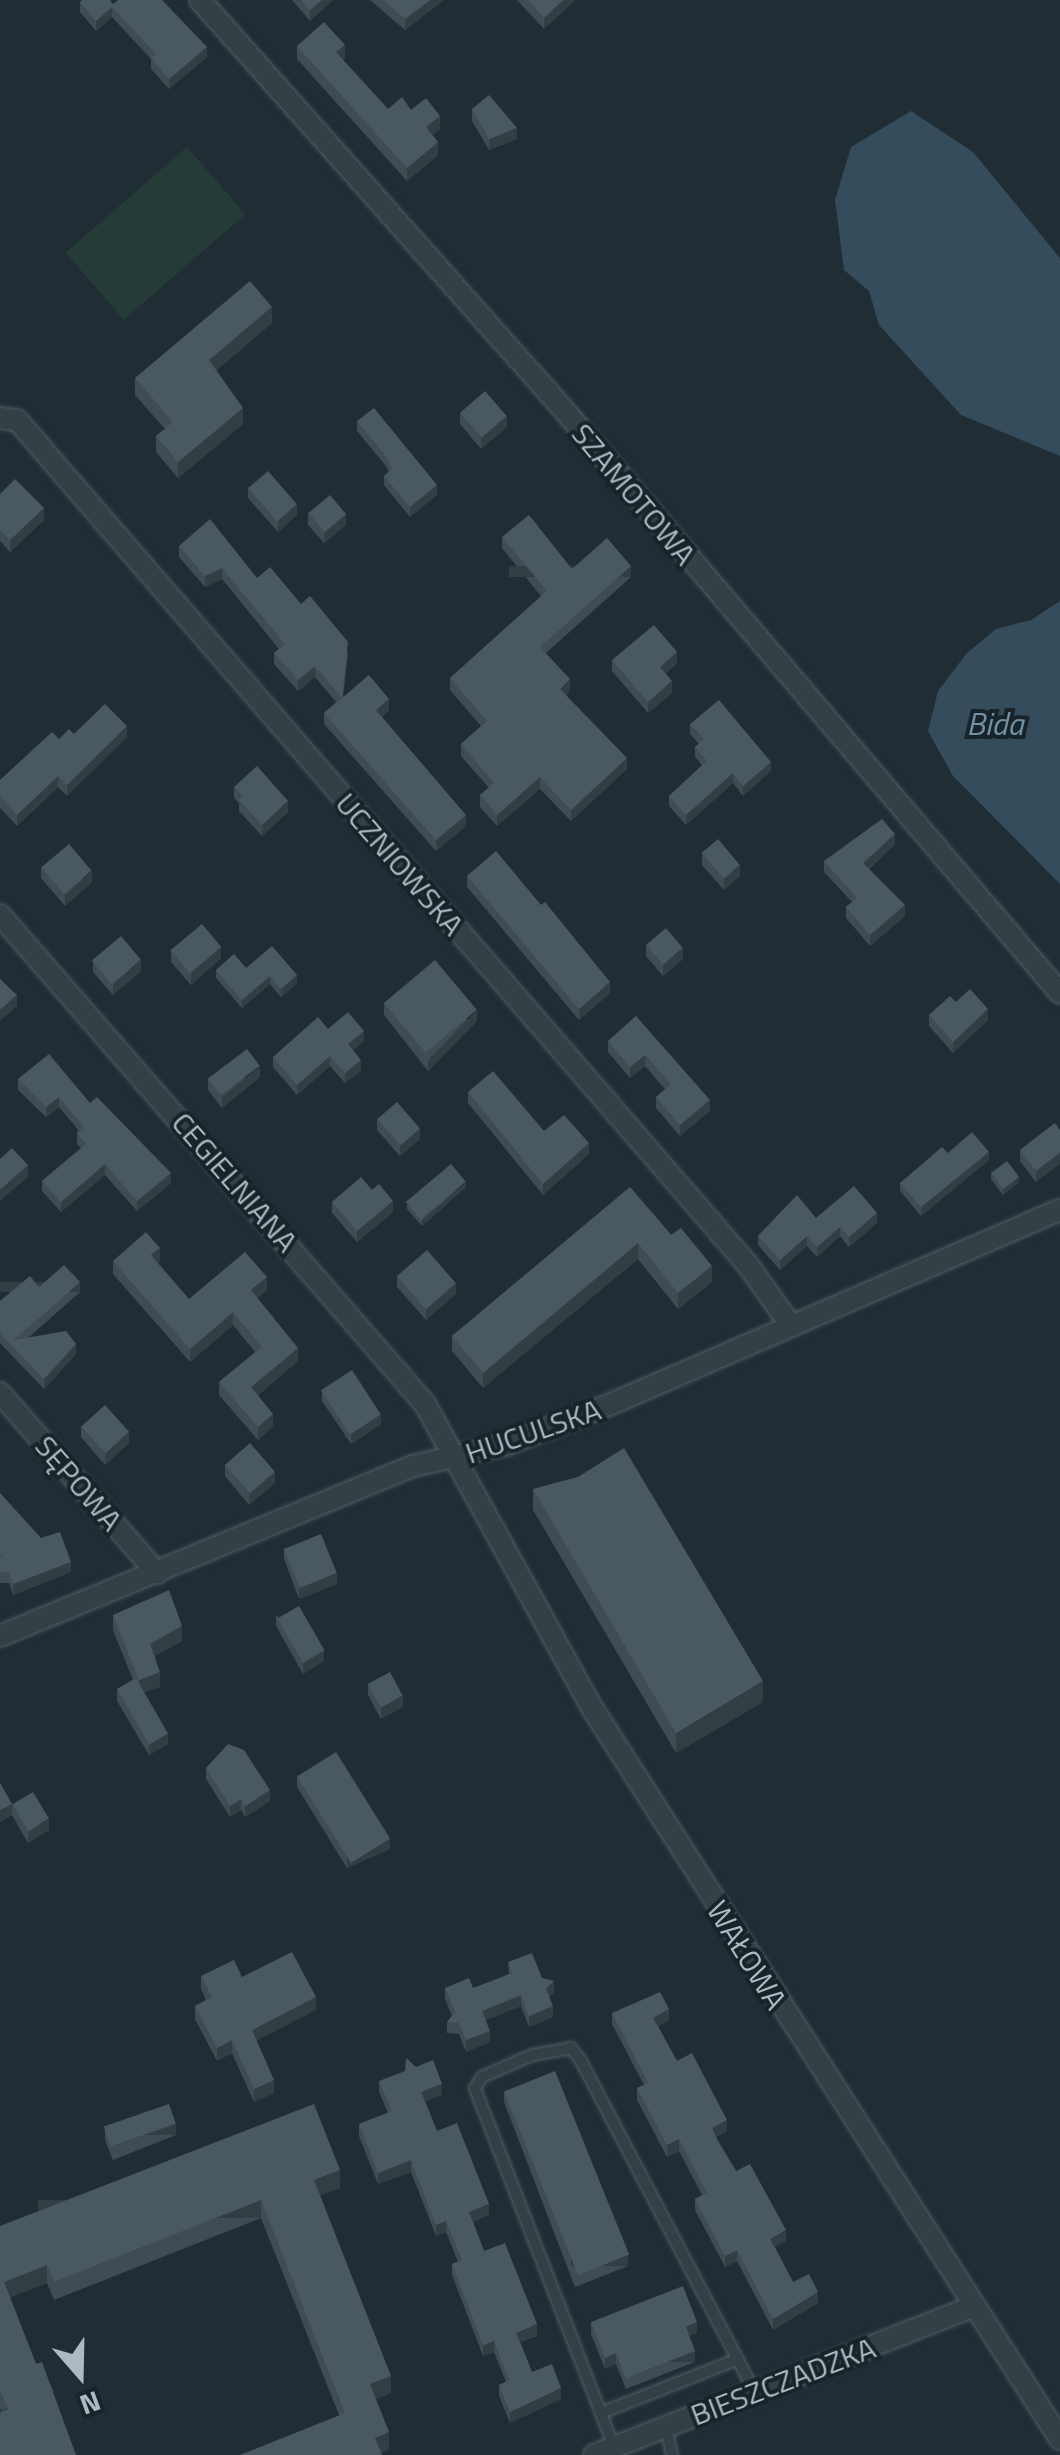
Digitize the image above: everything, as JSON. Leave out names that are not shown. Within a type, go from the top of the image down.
[{"type":"street","name":"SZAMOTOWA","points":[[200,0],[564,410],[1060,993]]},
{"type":"street","name":"UCZNIOWSKA","points":[[0,418],[17,420],[748,1265],[790,1324]]},
{"type":"street","name":"CEGIELNIANA","points":[[0,915],[374,1340],[457,1458]]},
{"type":"street","name":"HUCULSKA","points":[[0,1636],[413,1466],[457,1458],[611,1404],[1060,1210]]},
{"type":"street","name":"SĘPOWA","points":[[0,1393],[157,1573]]},
{"type":"street","name":"WAŁOWA","points":[[457,1458],[594,1711],[971,2307],[1060,2439]]},
{"type":"street","name":"BIESZCZADZKA","points":[[594,2455],[971,2307]]},
{"type":"lane","points":[[614,2447],[475,2088],[482,2077],[532,2055],[572,2048],[582,2062],[755,2392]]},
{"type":"lane","points":[[601,2413],[738,2359]]},
{"type":"lane","points":[[666,2427],[672,2455]]},
{"type":"green space","points":[[187,147],[245,214],[124,320],[65,253]]},
{"type":"water","points":[[911,111],[973,152],[1060,258],[1060,456],[961,415],[879,325],[869,291],[844,270],[835,200],[851,147]]},
{"type":"water","name":"Bida","points":[[1060,601],[1060,884],[953,776],[928,731],[938,691],[967,653],[996,629],[1031,620]]},
{"type":"building","points":[[82,0],[110,0],[113,4],[118,0],[162,0],[207,47],[169,79],[151,58],[156,54],[112,7],[96,21]]},
{"type":"building","points":[[301,0],[322,0],[310,10]]},
{"type":"building","points":[[383,0],[430,0],[405,19]]},
{"type":"building","points":[[528,0],[563,0],[544,18]]},
{"type":"building","points":[[324,22],[345,45],[336,52],[388,109],[402,97],[411,110],[426,98],[440,116],[426,127],[438,142],[407,168],[297,46]]},
{"type":"building","points":[[489,95],[517,128],[489,139],[472,109]]},
{"type":"building","points":[[250,281],[272,307],[209,360],[243,408],[178,462],[156,436],[173,422],[135,378]]},
{"type":"building","points":[[485,391],[507,416],[482,438],[460,413]]},
{"type":"building","points":[[374,408],[437,485],[410,507],[384,476],[392,469],[385,455],[357,421]]},
{"type":"building","points":[[268,471],[297,504],[277,521],[248,488]]},
{"type":"building","points":[[15,479],[44,508],[10,540],[0,530],[0,494]]},
{"type":"building","points":[[330,495],[346,514],[325,532],[309,513]]},
{"type":"building","points":[[529,515],[572,569],[607,538],[631,566],[540,647],[570,679],[560,689],[627,758],[571,810],[540,777],[497,815],[480,795],[494,783],[461,744],[487,721],[450,678],[547,591],[502,537]]},
{"type":"building","points":[[210,519],[257,578],[270,567],[301,604],[310,596],[348,642],[342,698],[315,666],[298,680],[274,653],[285,644],[222,568],[205,576],[179,546]]},
{"type":"building","points":[[654,625],[677,652],[660,667],[672,681],[648,702],[612,660]]},
{"type":"building","points":[[369,675],[389,699],[376,710],[466,815],[436,840],[324,713]]},
{"type":"building","points":[[719,700],[771,762],[743,786],[733,773],[686,815],[669,796],[707,761],[695,747],[704,739],[690,724]]},
{"type":"building","points":[[105,704],[127,726],[67,785],[58,776],[17,815],[0,796],[0,780],[52,732],[59,739],[69,729],[74,734]]},
{"type":"building","points":[[257,766],[288,801],[262,825],[239,800],[243,796],[234,787]]},
{"type":"building","points":[[882,819],[895,834],[863,863],[905,905],[870,935],[846,907],[857,898],[824,861]]},
{"type":"building","points":[[718,839],[740,865],[724,879],[702,852]]},
{"type":"building","points":[[69,844],[91,871],[64,894],[41,867]]},
{"type":"building","points":[[496,851],[541,905],[545,902],[610,982],[579,1009],[467,876]]},
{"type":"building","points":[[202,924],[221,947],[190,973],[171,950]]},
{"type":"building","points":[[666,928],[683,948],[663,965],[646,945]]},
{"type":"building","points":[[121,936],[141,960],[112,984],[92,960]]},
{"type":"building","points":[[272,946],[297,975],[281,989],[270,976],[242,1000],[216,970],[234,954],[246,968]]},
{"type":"building","points":[[435,960],[477,1010],[425,1053],[384,1003]]},
{"type":"building","points":[[0,979],[17,995],[0,1010]]},
{"type":"building","points":[[970,989],[988,1009],[953,1042],[929,1015],[950,996],[956,1002]]},
{"type":"building","points":[[348,1012],[364,1031],[348,1044],[361,1060],[345,1073],[330,1056],[297,1085],[273,1057],[318,1017],[328,1029]]},
{"type":"building","points":[[636,1016],[710,1100],[680,1125],[656,1097],[671,1084],[645,1055],[630,1067],[608,1041]]},
{"type":"building","points":[[247,1049],[260,1066],[221,1095],[208,1078]]},
{"type":"building","points":[[49,1054],[90,1103],[97,1097],[171,1173],[137,1201],[105,1164],[61,1202],[42,1181],[86,1144],[77,1133],[84,1127],[59,1097],[46,1107],[18,1079]]},
{"type":"building","points":[[493,1071],[544,1131],[564,1115],[589,1143],[543,1184],[468,1092]]},
{"type":"building","points":[[397,1102],[420,1128],[400,1145],[377,1119]]},
{"type":"building","points":[[1055,1123],[1060,1130],[1060,1153],[1036,1171],[1020,1150]]},
{"type":"building","points":[[972,1132],[989,1152],[921,1207],[900,1183],[942,1147],[948,1153]]},
{"type":"building","points":[[12,1148],[28,1165],[0,1190],[0,1159]]},
{"type":"building","points":[[1007,1161],[1019,1177],[1003,1189],[991,1173]]},
{"type":"building","points":[[451,1164],[466,1182],[421,1220],[406,1202]]},
{"type":"building","points":[[361,1177],[372,1190],[379,1184],[393,1201],[357,1231],[332,1202]]},
{"type":"building","points":[[854,1186],[877,1213],[849,1237],[840,1227],[817,1247],[807,1236],[780,1260],[758,1236],[797,1195],[816,1218]]},
{"type":"building","points":[[630,1187],[671,1235],[681,1228],[712,1266],[678,1293],[638,1243],[483,1373],[452,1336]]},
{"type":"building","points":[[146,1232],[160,1248],[151,1255],[189,1299],[245,1252],[267,1277],[251,1290],[298,1348],[251,1387],[273,1414],[258,1427],[219,1382],[262,1347],[233,1312],[190,1349],[113,1261]]},
{"type":"building","points":[[427,1250],[456,1283],[426,1309],[397,1276]]},
{"type":"building","points":[[64,1265],[80,1282],[14,1340],[66,1331],[76,1344],[44,1379],[0,1333],[0,1301],[30,1276],[39,1287]]},
{"type":"building","points":[[352,1370],[381,1414],[350,1435],[321,1390]]},
{"type":"building","points":[[105,1405],[129,1432],[105,1453],[81,1426]]},
{"type":"building","points":[[250,1443],[275,1472],[250,1493],[225,1465]]},
{"type":"building","points":[[624,1448],[763,1681],[676,1733],[533,1489],[578,1477]]},
{"type":"building","points":[[0,1493],[41,1538],[60,1532],[71,1562],[13,1584],[9,1573],[0,1572]]},
{"type":"building","points":[[321,1534],[337,1573],[300,1588],[284,1549]]},
{"type":"building","points":[[169,1590],[182,1626],[150,1644],[160,1672],[139,1680],[113,1615]]},
{"type":"building","points":[[299,1606],[324,1650],[303,1663],[277,1618]]},
{"type":"building","points":[[390,1672],[403,1696],[381,1708],[368,1684]]},
{"type":"building","points":[[136,1678],[168,1733],[149,1744],[117,1689]]},
{"type":"building","points":[[228,1744],[244,1750],[270,1790],[245,1806],[241,1799],[230,1806],[206,1768]]},
{"type":"building","points":[[336,1752],[390,1839],[351,1863],[297,1776]]},
{"type":"building","points":[[0,1783],[12,1804],[0,1810]]},
{"type":"building","points":[[33,1792],[49,1819],[28,1831],[12,1804]]},
{"type":"building","points":[[292,1952],[316,1997],[252,2030],[274,2080],[254,2089],[232,2040],[217,2048],[195,2006],[212,1997],[201,1976],[234,1960],[242,1977]]},
{"type":"building","points":[[532,1953],[542,1978],[554,1981],[546,1989],[553,2006],[529,2016],[521,1995],[482,2011],[490,2031],[466,2040],[459,2023],[447,2022],[455,2012],[445,1988],[469,1978],[473,1988],[493,1981],[512,1973],[508,1962]]},
{"type":"building","points":[[660,1992],[669,2009],[653,2018],[677,2061],[692,2053],[727,2120],[712,2128],[720,2145],[736,2171],[750,2164],[786,2230],[770,2239],[793,2282],[809,2274],[818,2292],[773,2319],[737,2250],[725,2256],[695,2199],[707,2193],[679,2139],[667,2145],[637,2088],[648,2083],[612,2013]]},
{"type":"building","points":[[406,2058],[416,2067],[433,2060],[442,2084],[421,2092],[437,2131],[457,2123],[489,2204],[469,2212],[484,2251],[505,2243],[537,2324],[516,2333],[532,2372],[552,2364],[561,2388],[510,2412],[499,2385],[509,2380],[494,2341],[483,2345],[452,2264],[462,2260],[446,2221],[436,2225],[411,2160],[378,2173],[359,2124],[392,2111],[379,2081],[405,2071]]},
{"type":"building","points":[[555,2071],[629,2255],[578,2275],[504,2092]]},
{"type":"building","points":[[169,2104],[176,2124],[111,2146],[104,2126]]},
{"type":"building","points":[[314,2104],[340,2170],[314,2180],[391,2376],[370,2384],[389,2432],[375,2438],[382,2455],[240,2455],[345,2413],[261,2200],[54,2282],[47,2265],[4,2282],[36,2364],[42,2362],[76,2455],[0,2455],[0,2412],[8,2409],[0,2390],[0,2226]]},
{"type":"building","points":[[683,2286],[697,2322],[686,2327],[695,2351],[626,2378],[616,2353],[605,2358],[591,2322]]}]
